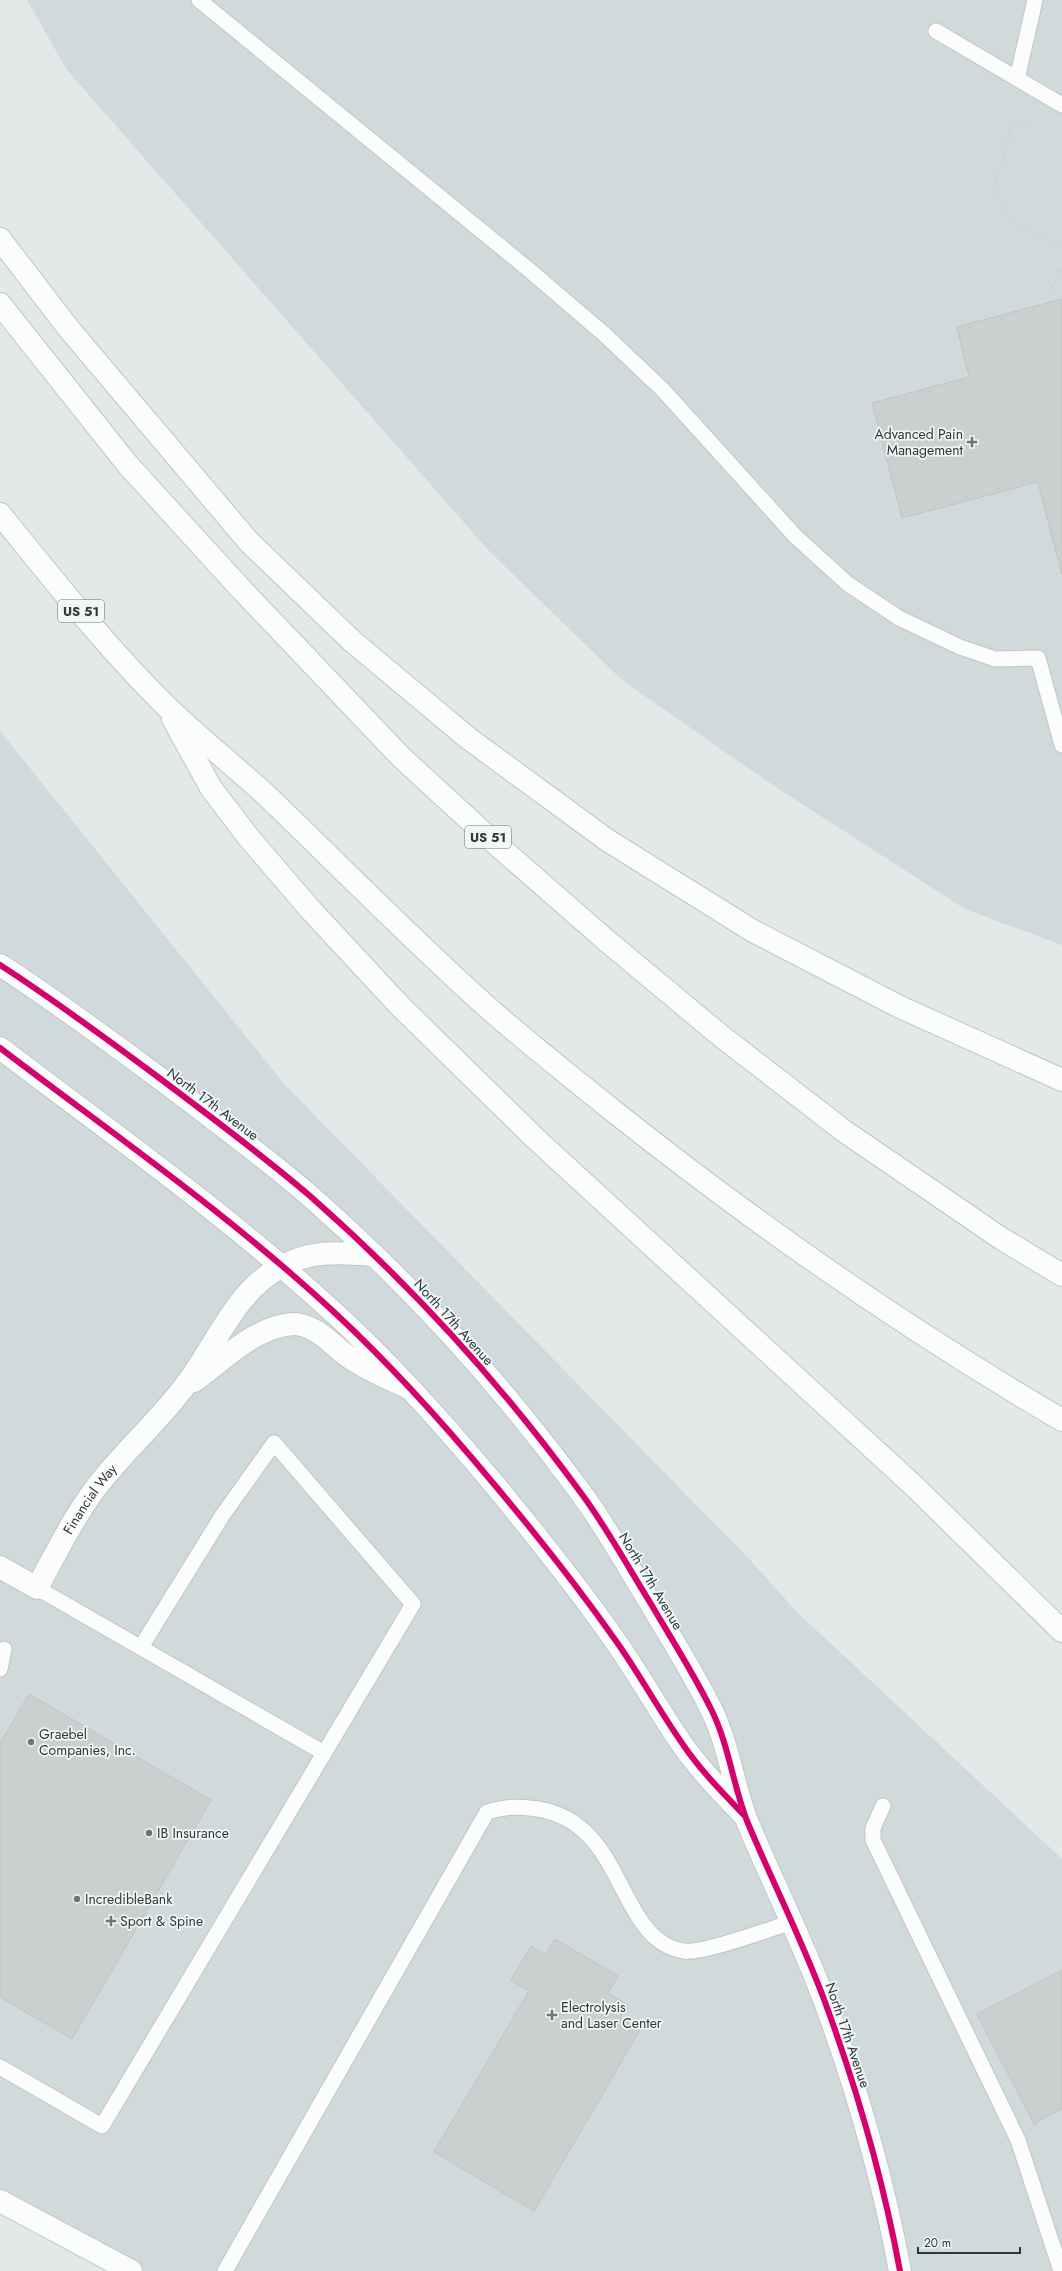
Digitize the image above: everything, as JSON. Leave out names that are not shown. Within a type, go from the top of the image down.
[{"type":"main road","points":[[0,239],[69,329],[249,542],[352,641],[468,738],[607,840],[753,930],[900,1007],[1062,1080]]},
{"type":"main road","name":"US 51","points":[[0,304],[128,465],[236,583],[402,758],[488,837],[607,941],[715,1031],[844,1131],[1002,1239],[1062,1275]]},
{"type":"main road","name":"US 51","points":[[0,514],[106,641],[166,705],[265,795],[409,934],[496,1014],[561,1070],[688,1170],[774,1232],[906,1322],[1062,1420]]},
{"type":"main road","points":[[166,705],[211,788],[230,815],[304,903],[400,1006],[527,1130],[914,1486],[1062,1631]]},
{"type":"main road","name":"North 17th Avenue","points":[[0,965],[78,1018],[226,1128],[306,1193],[402,1284],[476,1364],[538,1438],[596,1515],[671,1637],[714,1717],[728,1754],[745,1817],[792,1922],[824,2000],[860,2108],[880,2180],[900,2271]]},
{"type":"main road","name":"North 17th Avenue","points":[[0,1048],[160,1169],[281,1266],[338,1316],[411,1389],[493,1483],[567,1575],[626,1656],[687,1751],[712,1782],[745,1817]]},
{"type":"main road","name":"Financial Way","points":[[37,1588],[94,1490],[184,1387],[222,1328],[260,1281],[281,1266],[302,1256],[318,1253],[373,1255]]},
{"type":"main road","name":"Financial Way","points":[[184,1387],[254,1337],[276,1328],[294,1324],[301,1325],[317,1332],[353,1360],[411,1389]]},
{"type":"main road","points":[[0,1567],[37,1588]]},
{"type":"main road","points":[[0,2201],[131,2271]]},
{"type":"lane","points":[[199,0],[528,269],[616,344],[663,390],[796,537],[848,584],[900,618],[974,652],[995,659],[1038,658],[1062,745]]},
{"type":"lane","points":[[1017,78],[1035,0]]},
{"type":"lane","points":[[936,31],[1062,105]]},
{"type":"lane","points":[[0,2067],[102,2126],[413,1604],[274,1443],[222,1516],[141,1647]]},
{"type":"lane","points":[[37,1588],[324,1753]]},
{"type":"lane","points":[[0,1669],[4,1649]]},
{"type":"lane","points":[[225,2271],[487,1812],[499,1808],[515,1806],[544,1810],[559,1814],[580,1826],[597,1843],[632,1906],[647,1928],[664,1944],[673,1948],[684,1951],[704,1949],[792,1922]]},
{"type":"lane","points":[[883,1806],[873,1828],[872,1840],[1018,2140],[1061,2271]]},
{"type":"path","points":[[1031,125],[1011,120],[1007,147],[995,186],[995,192],[999,204],[1006,214],[1018,224],[1062,249]]},
{"type":"path","points":[[1048,294],[1062,269]]},
{"type":"shaded area","points":[[27,0],[1062,0],[1062,945],[965,909],[771,784],[622,680],[489,551],[67,70]]},
{"type":"shaded area","points":[[0,731],[285,1085],[751,1561],[798,1613],[1062,1859],[1062,2271],[131,2271],[0,2201]]},
{"type":"building","name":"Advanced Pain Management","points":[[1062,299],[1062,575],[1038,482],[902,518],[872,403],[969,377],[957,327]]},
{"type":"building","name":"IncredibleBank","points":[[29,1694],[211,1800],[72,2039],[0,1997],[0,1743]]},
{"type":"building","points":[[555,1939],[618,1976],[608,1993],[628,2005],[620,2018],[640,2030],[534,2211],[434,2152],[529,1991],[511,1980],[531,1946],[545,1955]]},
{"type":"building","points":[[1062,1970],[1062,2109],[1038,2121],[1035,2126],[977,2014]]},
{"type":"cycle path","points":[[0,965],[78,1018],[154,1074],[253,1149],[310,1196],[383,1264],[453,1337],[519,1413],[591,1506],[683,1657],[718,1724],[747,1821],[816,1979],[848,2068],[886,2202],[900,2271]]},
{"type":"cycle path","points":[[0,1048],[171,1176],[255,1243],[335,1313],[397,1375],[437,1417],[556,1561],[616,1641],[675,1733],[691,1755],[712,1782],[744,1815]]},
{"type":"place","name":"Advanced Pain Management","points":[[972,442]]},
{"type":"place","name":"Graebel Companies, Inc.","points":[[31,1742]]},
{"type":"place","name":"IB Insurance","points":[[149,1833]]},
{"type":"place","name":"IncredibleBank","points":[[77,1899]]},
{"type":"place","name":"Sport & Spine","points":[[111,1921]]},
{"type":"place","name":"Electrolysis and Laser Center","points":[[552,2015]]}]
